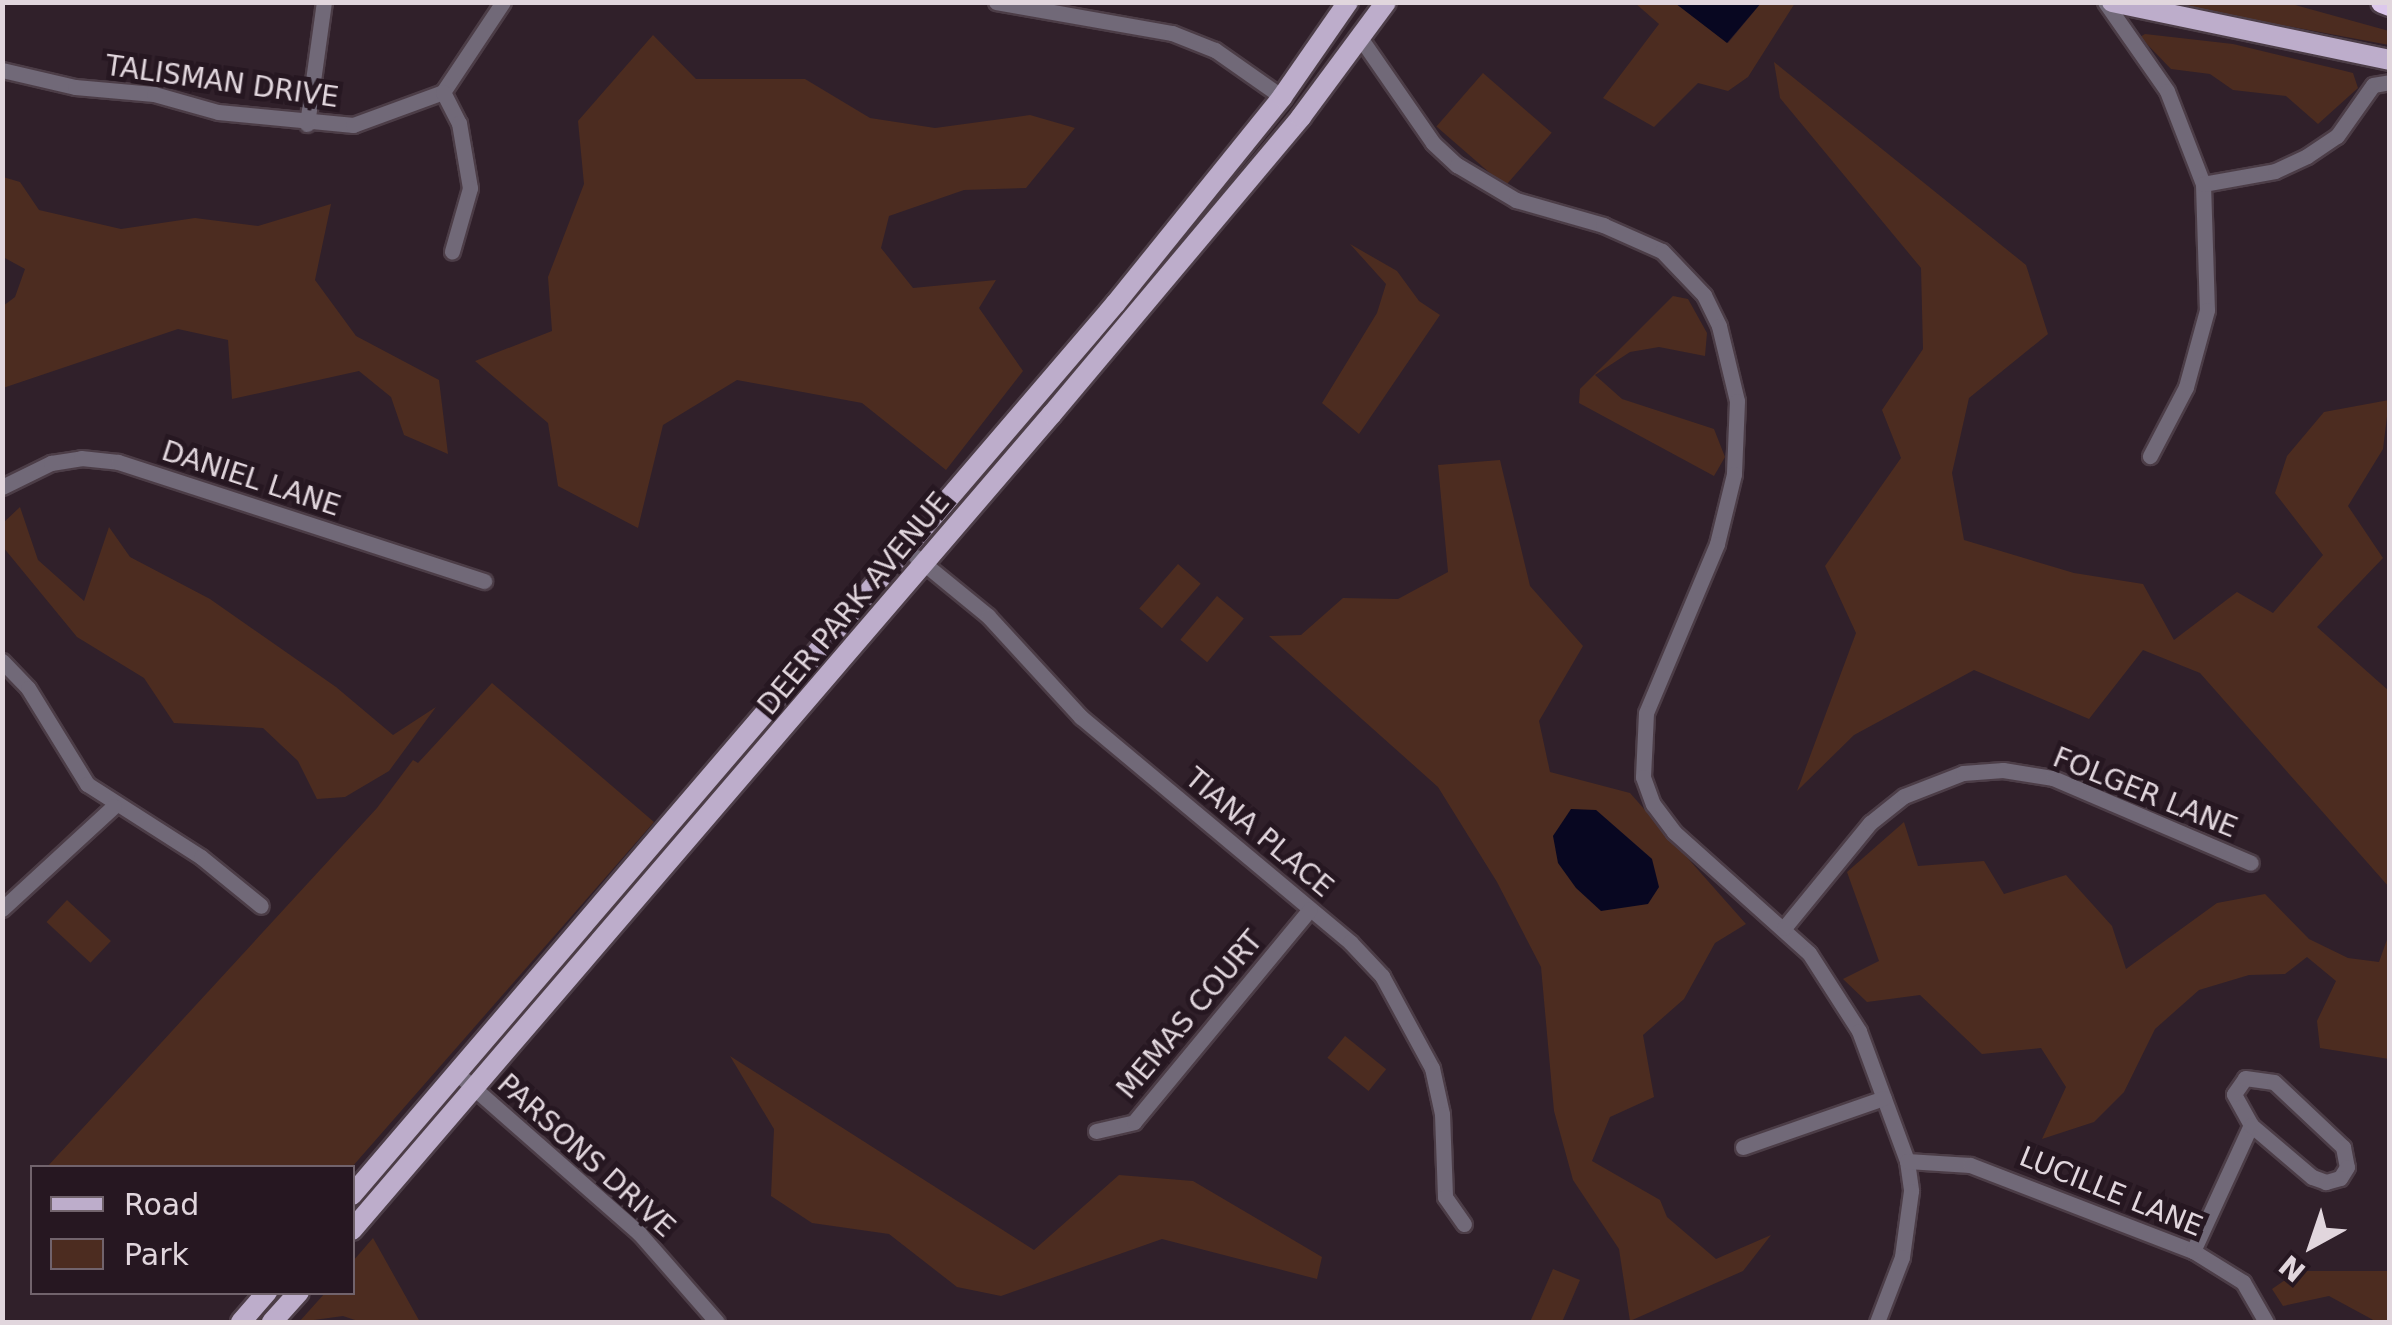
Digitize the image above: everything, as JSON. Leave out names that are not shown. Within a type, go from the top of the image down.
[{"type":"main road","name":"DEER PARK AVENUE","points":[[915,556],[1282,96],[1348,2]]},
{"type":"main road","name":"DEER PARK AVENUE","points":[[355,1226],[465,1081],[1361,39],[1386,2]]},
{"type":"main road","points":[[2108,2],[2388,74]]},
{"type":"main road","name":"DEER PARK AVENUE","points":[[355,1192],[465,1081]]},
{"type":"main road","points":[[241,1322],[264,1295]]},
{"type":"main road","points":[[272,1322],[296,1295]]},
{"type":"street","points":[[307,124],[324,2]]},
{"type":"street","points":[[452,251],[470,188],[460,123],[443,92],[503,2]]},
{"type":"street","points":[[996,2],[1172,34],[1214,50],[1282,96]]},
{"type":"street","points":[[2108,2],[2166,90],[2203,184],[2207,310],[2186,387],[2150,456]]},
{"type":"street","points":[[1361,39],[1433,143],[1457,165],[1516,200],[1603,225],[1662,252],[1704,295],[1719,326],[1737,401],[1734,474],[1717,544],[1646,714],[1643,777],[1652,804],[1674,832],[1784,928],[1834,986],[1884,1098],[1907,1161],[1910,1219],[1877,1322]]},
{"type":"street","name":"TALISMAN DRIVE","points":[[2,70],[307,124],[386,118],[443,92]]},
{"type":"street","points":[[2203,184],[2275,171],[2308,156],[2337,136],[2374,86],[2388,74]]},
{"type":"street","name":"DANIEL LANE","points":[[2,488],[50,463],[118,462],[484,582]]},
{"type":"street","name":"TIANA PLACE","points":[[915,556],[988,616],[1081,717],[1310,909],[1382,976],[1416,1031],[1442,1114],[1445,1197],[1464,1224]]},
{"type":"street","points":[[2,662],[28,688],[68,761],[114,806],[201,856],[261,906]]},
{"type":"street","name":"FOLGER LANE","points":[[1784,928],[1870,823],[1904,796],[1963,773],[2003,770],[2053,778],[2250,863]]},
{"type":"street","points":[[2,910],[114,806]]},
{"type":"street","name":"MEMAS COURT","points":[[1096,1131],[1134,1122],[1310,909]]},
{"type":"street","points":[[2260,1075],[2343,1147],[2347,1167],[2340,1178],[2326,1182],[2312,1176],[2251,1125],[2234,1094],[2245,1078],[2260,1075]]},
{"type":"street","name":"PARSONS DRIVE","points":[[465,1081],[640,1233],[717,1322]]},
{"type":"street","points":[[1743,1148],[1884,1098]]},
{"type":"street","points":[[2192,1251],[2251,1125]]},
{"type":"street","name":"LUCILLE LANE","points":[[1907,1161],[1970,1165],[2192,1251],[2243,1282],[2266,1322]]},
{"type":"green space","points":[[1635,3],[1675,3],[1728,43],[1761,3],[1795,3],[1748,77],[1728,91],[1698,83],[1654,127],[1603,98],[1659,24]]},
{"type":"green space","points":[[2164,3],[2288,3],[2389,31],[2389,45]]},
{"type":"green space","points":[[2145,34],[2233,44],[2353,73],[2358,88],[2318,124],[2286,96],[2233,90],[2210,74],[2171,69],[2140,37]]},
{"type":"green space","points":[[653,35],[696,79],[805,79],[870,118],[935,128],[1030,115],[1075,128],[1026,188],[964,190],[889,216],[881,248],[913,288],[996,280],[979,308],[1023,371],[946,470],[862,403],[737,380],[663,425],[638,528],[558,486],[548,423],[475,361],[552,331],[548,277],[584,184],[578,121]]},
{"type":"green space","points":[[1774,62],[2026,265],[2048,334],[1969,398],[1952,473],[1964,540],[2074,573],[2143,584],[2174,640],[2237,592],[2273,613],[2323,555],[2275,493],[2287,456],[2324,412],[2389,400],[2383,449],[2348,506],[2383,558],[2317,627],[2389,691],[2389,887],[2200,673],[2143,650],[2089,719],[1974,670],[1854,735],[1797,791],[1856,633],[1825,566],[1901,458],[1882,410],[1923,349],[1921,268],[1780,98]]},
{"type":"green space","points":[[1483,73],[1552,133],[1505,186],[1436,127]]},
{"type":"green space","points":[[3,177],[20,182],[39,210],[121,229],[195,218],[258,226],[331,204],[315,280],[356,336],[439,380],[448,454],[404,435],[391,397],[359,371],[232,399],[228,340],[178,329],[3,388],[3,306],[15,297],[25,269],[3,257]]},
{"type":"green space","points":[[1350,244],[1397,271],[1419,301],[1440,315],[1359,434],[1322,403],[1377,313],[1386,284]]},
{"type":"green space","points":[[1673,296],[1688,299],[1707,333],[1705,356],[1659,347],[1630,352],[1595,375],[1622,399],[1714,429],[1725,457],[1714,476],[1579,403],[1580,389]]},
{"type":"green space","points":[[1500,460],[1530,586],[1583,646],[1539,721],[1550,772],[1630,793],[1746,924],[1715,943],[1684,999],[1643,1035],[1654,1097],[1610,1117],[1592,1161],[1660,1200],[1667,1217],[1716,1259],[1771,1235],[1743,1271],[1630,1321],[1619,1249],[1573,1180],[1554,1111],[1541,967],[1497,882],[1438,787],[1269,636],[1301,635],[1343,598],[1398,599],[1448,572],[1438,465]],"holes":[[[1572,810],[1596,810],[1652,859],[1553,836]]]},
{"type":"green space","points":[[20,507],[38,560],[84,601],[109,527],[130,557],[210,599],[336,687],[393,735],[436,707],[389,771],[345,797],[317,799],[298,761],[263,728],[174,723],[144,678],[77,637],[3,547],[3,523]]},
{"type":"green space","points":[[1178,564],[1201,584],[1162,628],[1139,609]]},
{"type":"green space","points":[[1217,596],[1244,618],[1207,662],[1180,640]]},
{"type":"green space","points":[[492,683],[654,822],[354,1165],[49,1165],[377,808],[413,760],[418,763]]},
{"type":"green space","points":[[1904,822],[1918,866],[1984,861],[2004,894],[2066,875],[2112,926],[2126,969],[2217,903],[2265,894],[2309,939],[2348,958],[2379,962],[2389,934],[2389,1059],[2320,1048],[2317,1021],[2336,981],[2307,957],[2285,974],[2249,975],[2199,990],[2155,1029],[2124,1092],[2094,1122],[2042,1139],[2066,1087],[2041,1048],[1982,1054],[1920,995],[1867,1002],[1843,979],[1879,961],[1847,872]]},
{"type":"green space","points":[[67,900],[111,941],[90,963],[47,922]]},
{"type":"green space","points":[[1345,1036],[1386,1069],[1369,1091],[1327,1058]]},
{"type":"green space","points":[[730,1056],[1034,1250],[1119,1175],[1193,1181],[1322,1257],[1317,1279],[1162,1239],[1001,1296],[957,1287],[889,1234],[812,1223],[771,1196],[774,1129]]},
{"type":"green space","points":[[373,1238],[420,1322],[361,1322],[343,1316],[299,1322],[323,1295],[355,1295],[355,1259]]},
{"type":"green space","points":[[1553,1269],[1580,1280],[1562,1322],[1530,1322]]},
{"type":"green space","points":[[2298,1271],[2389,1271],[2389,1322],[2377,1322],[2329,1296],[2283,1306],[2272,1289]]},
{"type":"water","points":[[1675,3],[1761,3],[1727,43]]},
{"type":"water","points":[[1571,809],[1596,810],[1652,859],[1659,887],[1648,904],[1601,911],[1576,888],[1558,863],[1553,836]]}]
